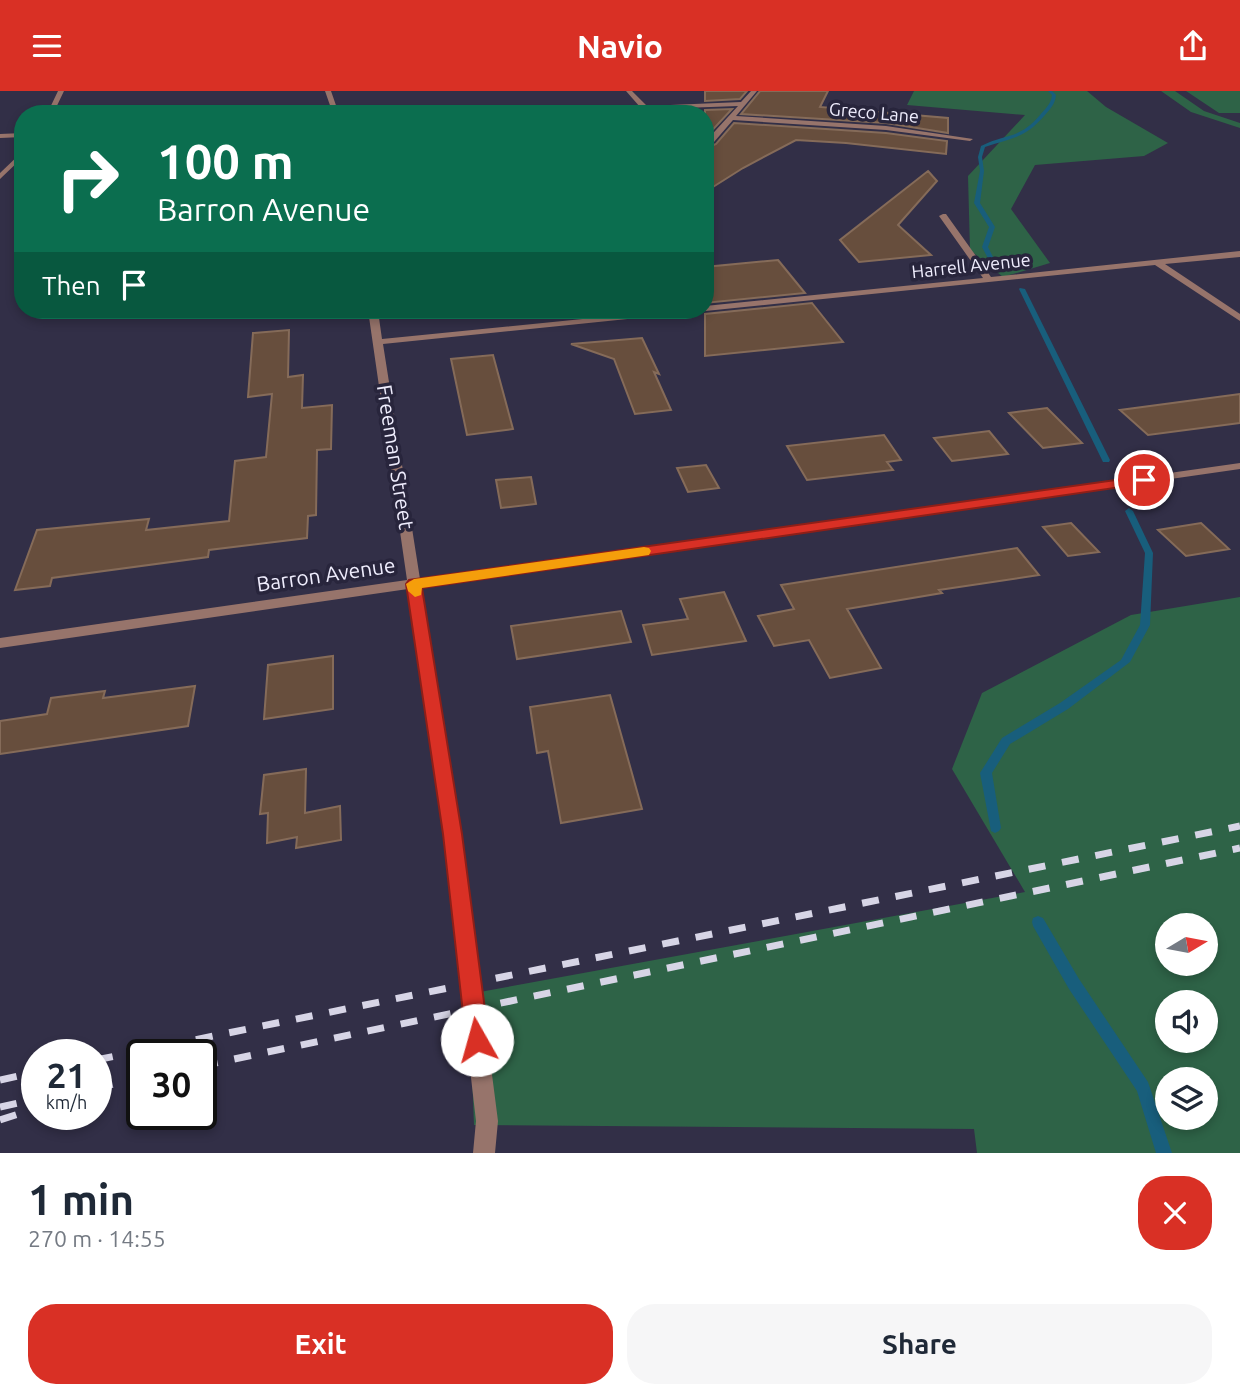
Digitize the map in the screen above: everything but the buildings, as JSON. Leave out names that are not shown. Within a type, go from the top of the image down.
[{"type":"street","points":[[629,91],[642,105]]},
{"type":"street","points":[[714,139],[754,91]]},
{"type":"street","points":[[714,105],[745,104]]},
{"type":"street","name":"Greco Lane","points":[[733,118],[886,128],[970,139]]},
{"type":"street","points":[[0,177],[14,162]]},
{"type":"street","points":[[943,216],[989,280]]},
{"type":"street","name":"Harrell Avenue","points":[[714,308],[1240,254]]},
{"type":"street","points":[[1156,262],[1240,318]]},
{"type":"street","name":"Freeman Street","points":[[378,319],[377,342],[461,902],[487,1121],[484,1153]]},
{"type":"street","points":[[377,342],[607,319]]},
{"type":"street","name":"Barron Avenue","points":[[0,643],[1240,466]]},
{"type":"green space","points":[[914,91],[1087,91],[1106,107],[1168,143],[1144,156],[1035,165],[1011,209],[1050,263],[1003,277],[970,250],[968,176],[1025,115],[907,105]]},
{"type":"green space","points":[[1161,91],[1175,91],[1204,111],[1240,123],[1240,128],[1191,112]]},
{"type":"green space","points":[[1186,91],[1240,91],[1240,113],[1219,113]]},
{"type":"green space","points":[[1240,597],[1240,1153],[977,1153],[974,1129],[474,1125],[469,994],[1025,892],[952,769],[982,693],[1131,615]]},
{"type":"waterway","points":[[994,265],[985,247],[992,227],[977,203],[983,146],[1029,129],[1052,103],[1054,95],[1050,91]]},
{"type":"waterway","points":[[1022,289],[1106,460]]},
{"type":"waterway","points":[[995,828],[986,773],[1006,741],[1064,706],[1125,662],[1145,625],[1149,553],[1129,511]]},
{"type":"waterway","points":[[1038,922],[1074,984],[1143,1087],[1164,1153]]},
{"type":"railway","points":[[112,1057],[1240,826]]},
{"type":"railway","points":[[217,1063],[1240,848]]},
{"type":"railway","points":[[0,1080],[21,1075]]},
{"type":"railway","points":[[112,1085],[126,1081]]},
{"type":"railway","points":[[0,1107],[21,1102]]},
{"type":"railway","points":[[0,1120],[21,1113]]},
{"type":"slow traffic","points":[[415,591],[414,584],[644,551]]},
{"type":"route","points":[[477,1040],[452,834],[414,584],[1144,480]]}]
